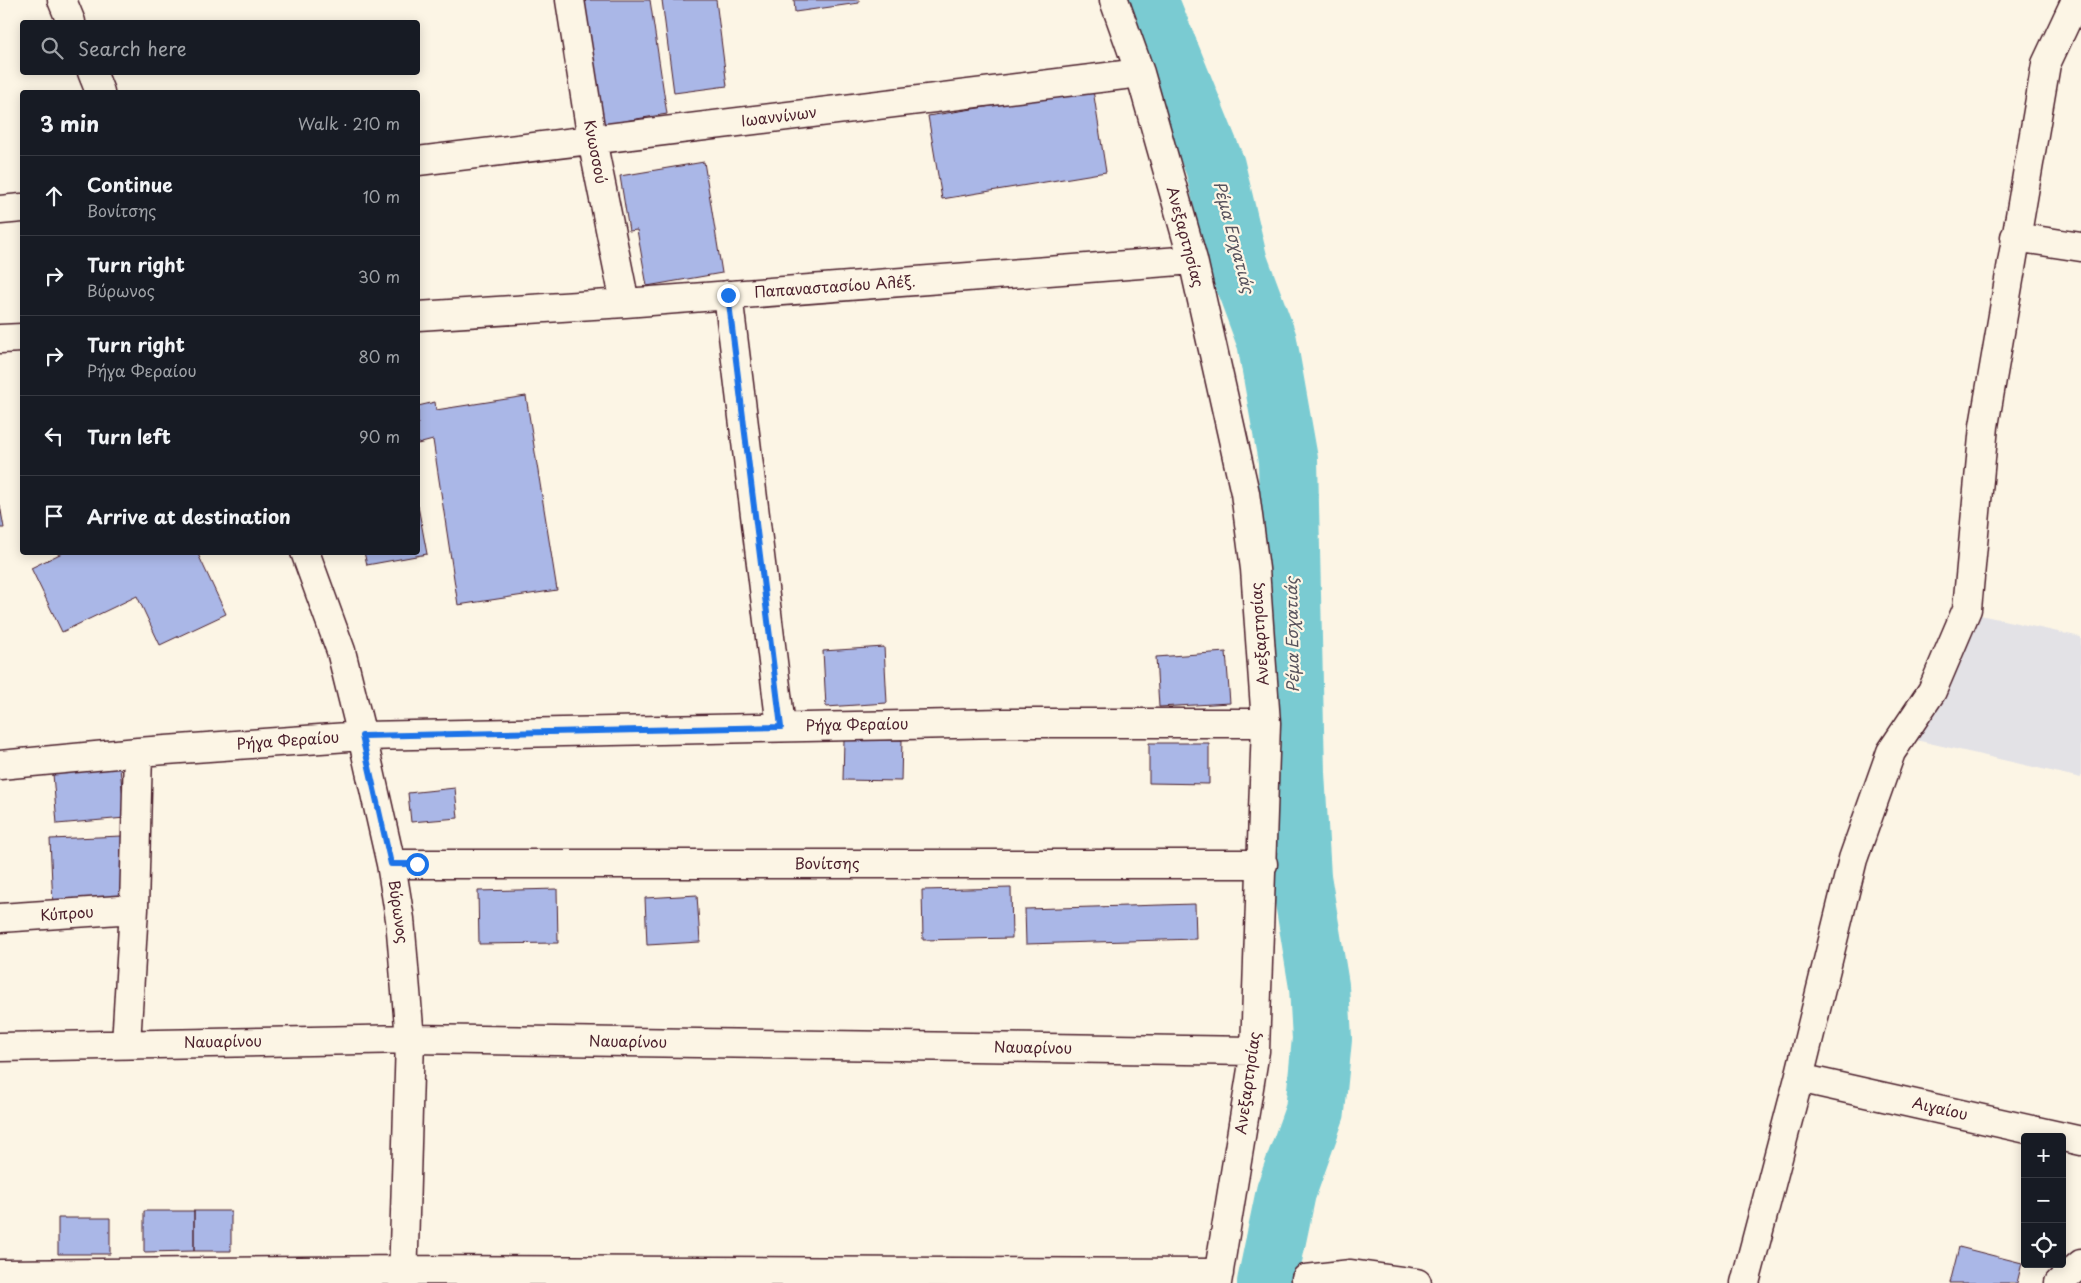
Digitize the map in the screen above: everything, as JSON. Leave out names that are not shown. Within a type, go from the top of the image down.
[{"type":"street","points":[[62,0],[70,20]]},
{"type":"street","name":"Κνωσσού","points":[[570,0],[592,140],[625,303]]},
{"type":"street","name":"Ανεξαρτησίας","points":[[1114,0],[1140,73],[1193,260],[1245,493],[1255,569],[1266,723],[1263,864],[1255,1051],[1218,1278]]},
{"type":"street","points":[[1746,1283],[1853,859],[1892,752],[1932,691],[1966,609],[1984,426],[2046,64],[2076,0]]},
{"type":"street","name":"Ιωαννίνων","points":[[420,161],[1140,73]]},
{"type":"street","points":[[93,75],[99,90]]},
{"type":"street","points":[[0,210],[20,208]]},
{"type":"street","points":[[2015,237],[2081,247]]},
{"type":"street","name":"Παπαναστασίου Αλέξ.","points":[[420,316],[625,303],[1193,260]]},
{"type":"street","points":[[728,295],[781,727]]},
{"type":"street","points":[[0,339],[20,338]]},
{"type":"street","name":"Βύρωνος","points":[[306,555],[341,651],[391,864],[400,919],[410,1039],[404,1277]]},
{"type":"street","name":"Ρήγα Φεραίου","points":[[0,765],[138,752],[362,736],[1004,723],[1266,723]]},
{"type":"street","points":[[126,1044],[134,909],[138,752]]},
{"type":"street","name":"Βονίτσης","points":[[391,864],[1263,864]]},
{"type":"street","name":"Κύπρου","points":[[0,918],[134,909]]},
{"type":"street","name":"Ναυαρίνου","points":[[0,1047],[410,1039],[1255,1051]]},
{"type":"street","name":"Αιγαίου","points":[[1799,1078],[2081,1141]]},
{"type":"street","points":[[2059,1283],[2081,1264]]},
{"type":"street","points":[[0,1274],[404,1277],[1218,1278]]},
{"type":"street","points":[[1306,1279],[1351,1274],[1416,1283]]},
{"type":"shaded area","points":[[1980,615],[2081,637],[2081,778],[1916,740]]},
{"type":"building","points":[[581,0],[650,0],[667,114],[600,125]]},
{"type":"building","points":[[662,0],[716,0],[727,86],[674,93]]},
{"type":"building","points":[[794,0],[859,0],[859,3],[795,12]]},
{"type":"building","points":[[1093,90],[1106,172],[942,199],[928,116]]},
{"type":"building","points":[[704,162],[722,273],[647,286],[637,230],[629,231],[620,176]]},
{"type":"building","points":[[526,396],[557,590],[458,605],[433,440],[420,443],[420,406],[435,402],[436,410]]},
{"type":"building","points":[[0,505],[4,528],[0,528]]},
{"type":"building","points":[[420,517],[427,554],[367,565],[365,555],[420,555]]},
{"type":"building","points":[[58,555],[198,555],[226,614],[160,645],[137,596],[62,632],[31,568]]},
{"type":"building","points":[[884,647],[887,703],[826,707],[823,651]]},
{"type":"building","points":[[1226,652],[1230,703],[1159,707],[1156,657]]},
{"type":"building","points":[[844,740],[902,740],[901,781],[843,780]]},
{"type":"building","points":[[1149,743],[1209,743],[1209,784],[1149,783]]},
{"type":"building","points":[[120,768],[125,818],[57,824],[53,774]]},
{"type":"building","points":[[455,788],[458,818],[411,822],[408,793]]},
{"type":"building","points":[[122,836],[125,902],[53,906],[50,839]]},
{"type":"building","points":[[1011,888],[1012,938],[923,940],[922,890]]},
{"type":"building","points":[[557,889],[558,943],[479,944],[478,891]]},
{"type":"building","points":[[697,895],[700,942],[647,945],[645,898]]},
{"type":"building","points":[[1195,904],[1196,939],[1026,944],[1025,909]]},
{"type":"building","points":[[144,1211],[194,1211],[194,1251],[144,1252]]},
{"type":"building","points":[[194,1211],[231,1211],[231,1251],[194,1251]]},
{"type":"building","points":[[58,1218],[110,1218],[110,1254],[58,1254]]},
{"type":"building","points":[[1959,1247],[2021,1263],[2017,1283],[1950,1283]]},
{"type":"waterway","name":"Ρέμα Εσχατιάς","points":[[1148,0],[1215,166],[1238,263],[1267,341],[1288,460],[1295,773],[1301,877],[1319,986],[1322,1039],[1315,1111],[1286,1192],[1267,1283]]},
{"type":"route","points":[[417,864],[391,864],[362,736],[781,727],[728,295]]}]
